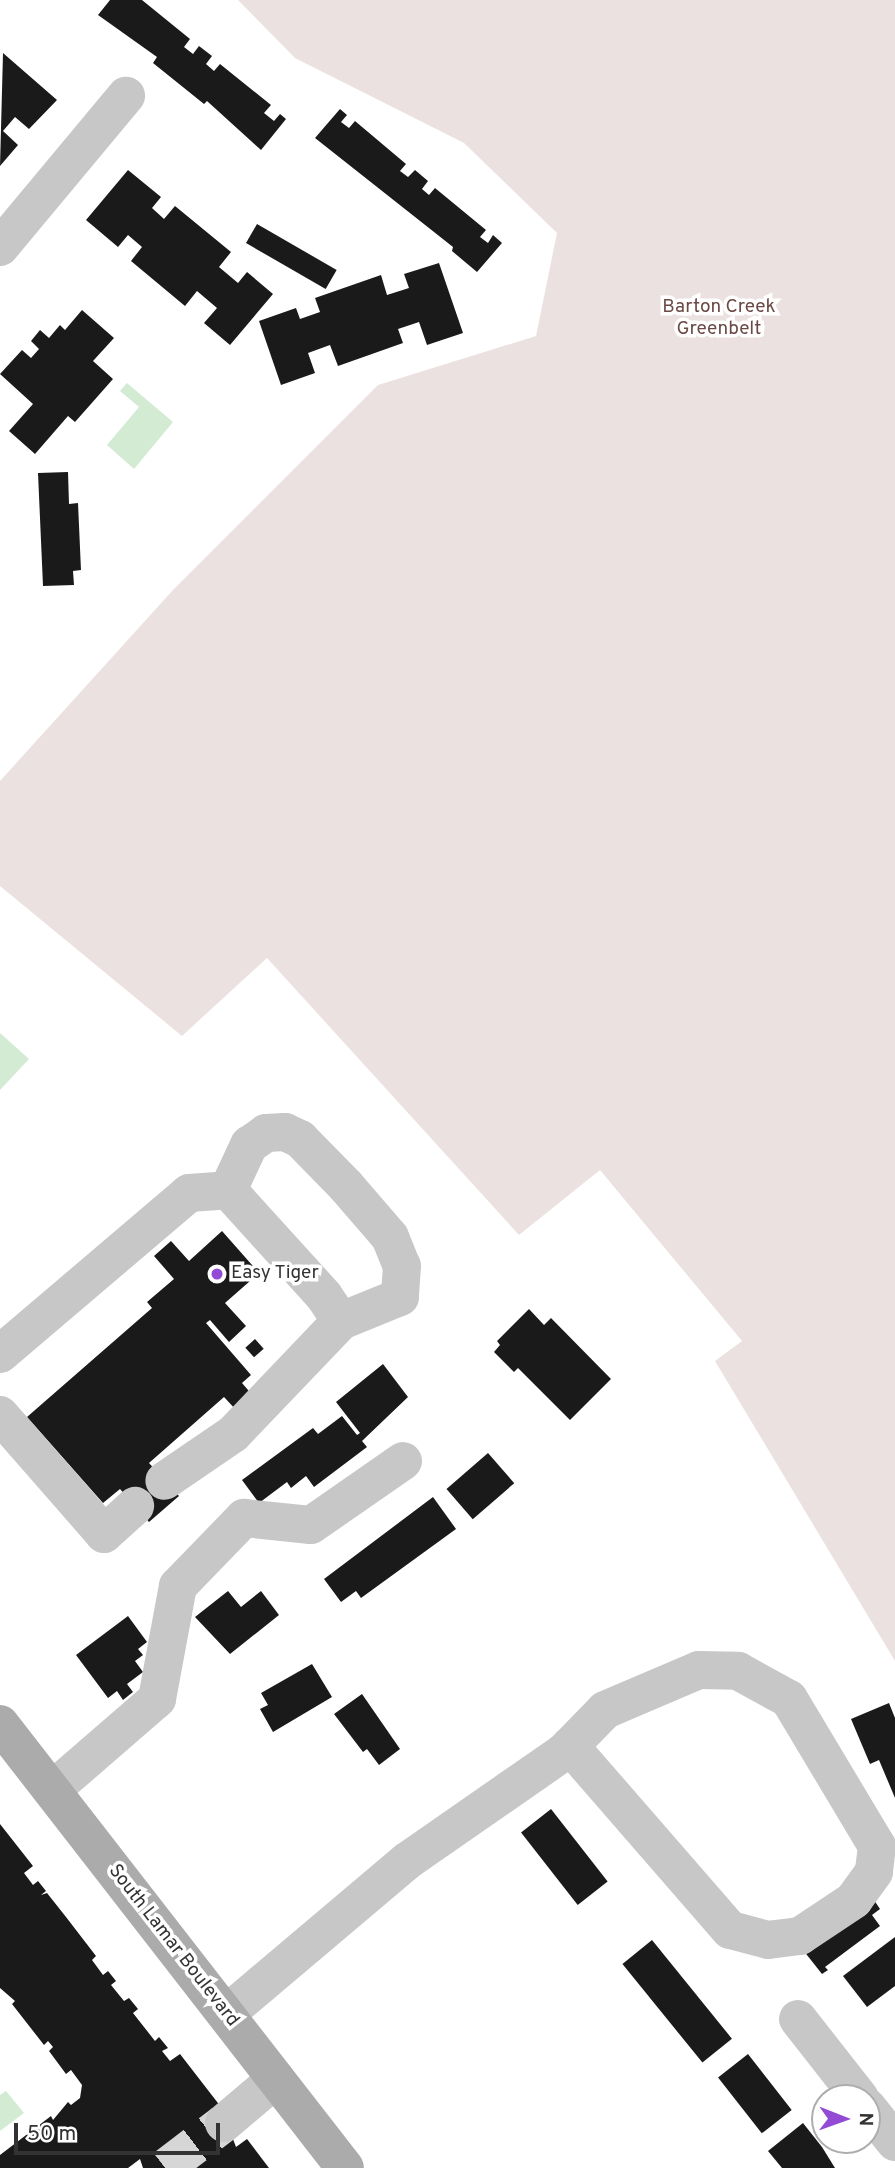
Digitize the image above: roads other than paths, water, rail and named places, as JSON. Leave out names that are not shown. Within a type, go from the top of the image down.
[{"type":"main road","name":"South Lamar Boulevard","points":[[0,1724],[345,2168]]},
{"type":"street","points":[[0,247],[126,96]]},
{"type":"street","points":[[164,1481],[233,1434],[341,1321],[400,1297],[402,1266],[390,1237],[300,1139],[285,1132],[266,1133],[248,1145],[228,1190]]},
{"type":"street","points":[[228,1190],[324,1296],[341,1321]]},
{"type":"street","points":[[0,1354],[189,1193],[228,1190]]},
{"type":"street","points":[[0,1415],[104,1534],[135,1506]]},
{"type":"street","points":[[52,1790],[157,1699],[178,1586],[244,1518],[311,1525],[403,1461]]},
{"type":"street","points":[[226,2014],[407,1861],[570,1746],[605,1710],[699,1670],[738,1671],[789,1699],[877,1846],[874,1872],[854,1899],[800,1936],[768,1940],[730,1930],[570,1746]]},
{"type":"street","points":[[798,2019],[849,2084]]},
{"type":"street","points":[[224,2123],[276,2079]]},
{"type":"street","points":[[881,2124],[895,2142]]},
{"type":"tunnel","points":[[165,2168],[224,2123]]},
{"type":"place","name":"Easy Tiger","points":[[217,1274]]},
{"type":"park label","name":"Barton Creek Greenbelt","points":[[719,319]]}]
